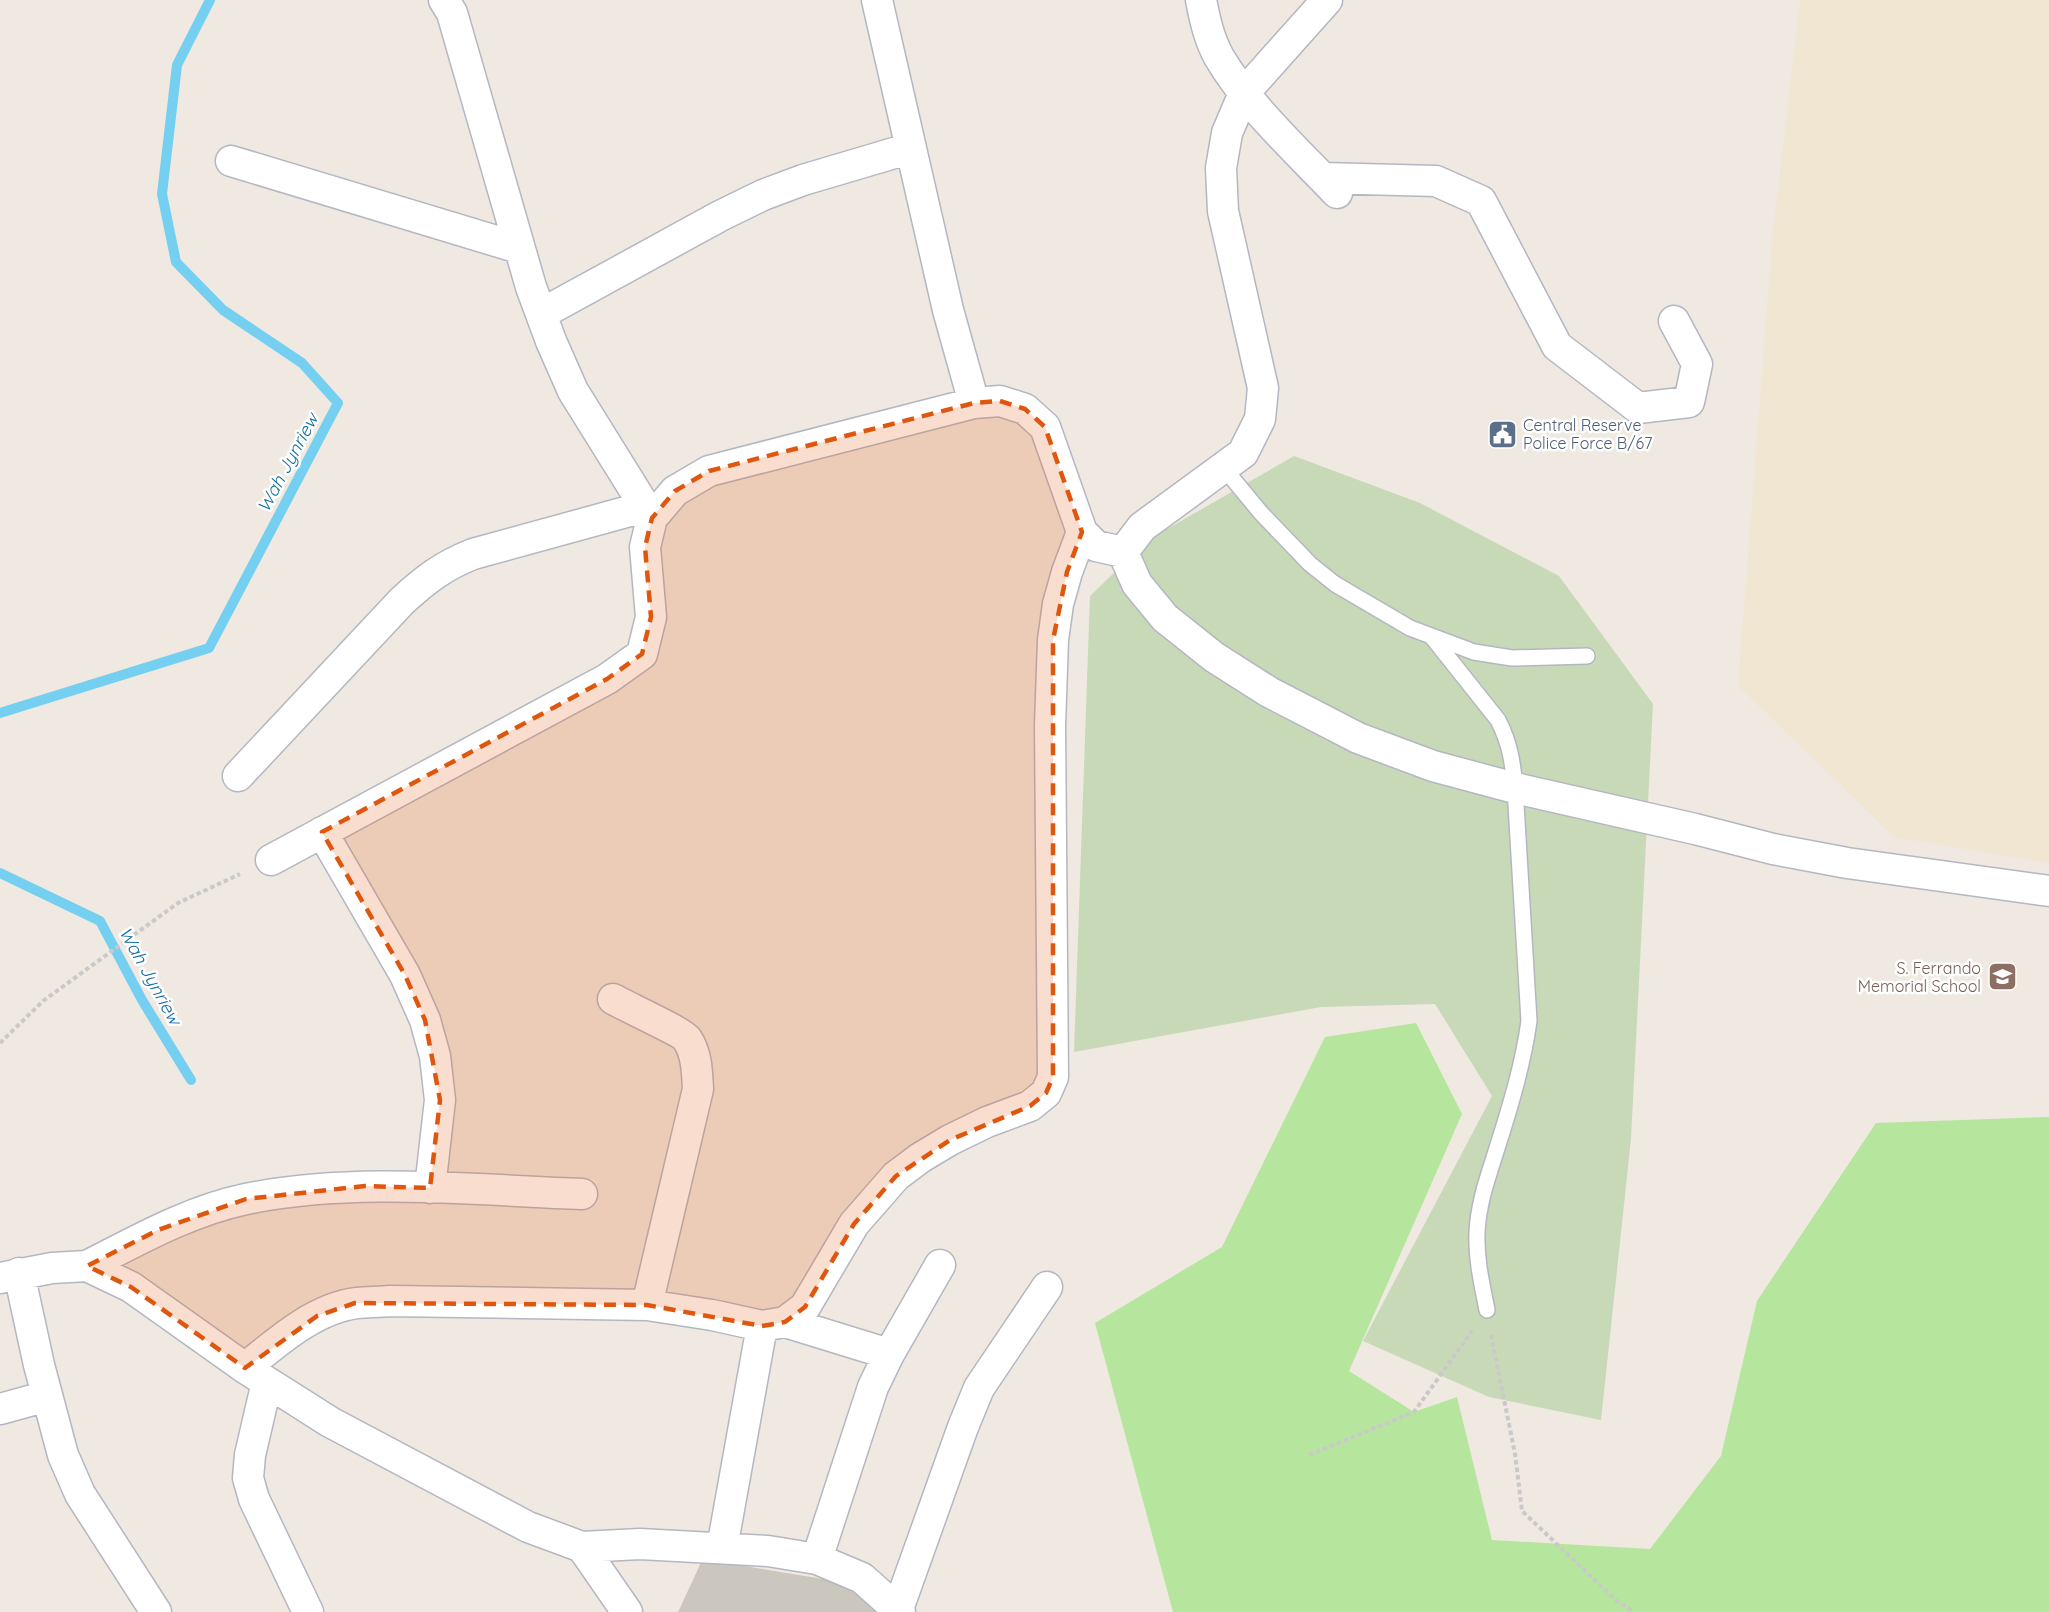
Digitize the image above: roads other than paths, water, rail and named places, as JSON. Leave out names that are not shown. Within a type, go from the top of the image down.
[{"type":"street","points":[[271,860],[607,679],[642,654],[651,617],[645,547],[648,512],[573,391],[541,314],[519,248],[452,13],[444,0]]},
{"type":"street","points":[[877,0],[948,310],[974,403]]},
{"type":"street","points":[[1202,0],[1206,25],[1218,56],[1244,93],[1332,188],[1436,182],[1481,201],[1557,346],[1638,408],[1689,402],[1697,364],[1674,321]]},
{"type":"street","points":[[1123,552],[1142,527],[1243,453],[1260,419],[1263,388],[1223,211],[1221,168],[1227,133],[1244,93],[1327,0]]},
{"type":"street","points":[[541,314],[720,216],[763,195],[803,180],[911,148]]},
{"type":"street","points":[[231,161],[519,248]]},
{"type":"street","points":[[238,776],[402,601],[447,564],[472,554],[648,512],[675,491],[709,471],[974,403],[1000,401],[1025,409],[1045,427],[1082,532],[1096,546],[1123,552]]},
{"type":"street","points":[[722,1548],[774,1324],[805,1307],[854,1224],[896,1176],[950,1140],[987,1122],[1030,1106],[1046,1094],[1053,1077],[1050,725],[1053,640],[1058,604],[1082,532]]},
{"type":"street","points":[[1123,552],[1137,584],[1165,618],[1214,657],[1269,692],[1358,738],[1433,766],[1515,788],[1773,849],[1847,863],[2049,891]]},
{"type":"street","points":[[322,832],[405,975],[425,1020],[435,1056],[440,1100],[430,1188]]},
{"type":"street","points":[[613,999],[686,1037],[693,1052],[697,1071],[698,1089],[647,1305]]},
{"type":"street","points":[[156,1612],[80,1494],[63,1455],[10,1276],[52,1268],[87,1266],[158,1230],[201,1212],[246,1199],[365,1186],[582,1194]]},
{"type":"street","points":[[817,1559],[873,1387],[889,1354],[940,1265]]},
{"type":"street","points":[[87,1266],[131,1287],[256,1375],[330,1422],[517,1522],[582,1547],[640,1544],[722,1548],[768,1551],[817,1559],[862,1578],[899,1611],[963,1427],[979,1388],[1047,1287]]},
{"type":"street","points":[[308,1612],[254,1499],[248,1478],[256,1375],[285,1335],[317,1316],[355,1303],[390,1301],[647,1305],[774,1324],[889,1354]]},
{"type":"street","points":[[0,1409],[47,1396]]},
{"type":"street","points":[[582,1547],[627,1612]]},
{"type":"lane","points":[[1223,467],[1261,513],[1310,564],[1335,584],[1410,628],[1474,652],[1512,658],[1587,656]]},
{"type":"lane","points":[[1432,638],[1498,720],[1512,756],[1515,788],[1529,1021],[1525,1052],[1515,1092],[1480,1204],[1477,1234],[1478,1262],[1487,1310]]},
{"type":"waterway","name":"Wah Jynriew","points":[[0,713],[209,648],[338,403],[302,363],[223,310],[176,262],[162,194],[177,65],[210,0]]},
{"type":"waterway","name":"Wah Jynriew","points":[[0,873],[100,921],[142,1000],[191,1080]]},
{"type":"place","name":"Central Reserve Police Force B/67","points":[[1502,434]]},
{"type":"place","name":"S. Ferrando Memorial School","points":[[2002,977]]}]
